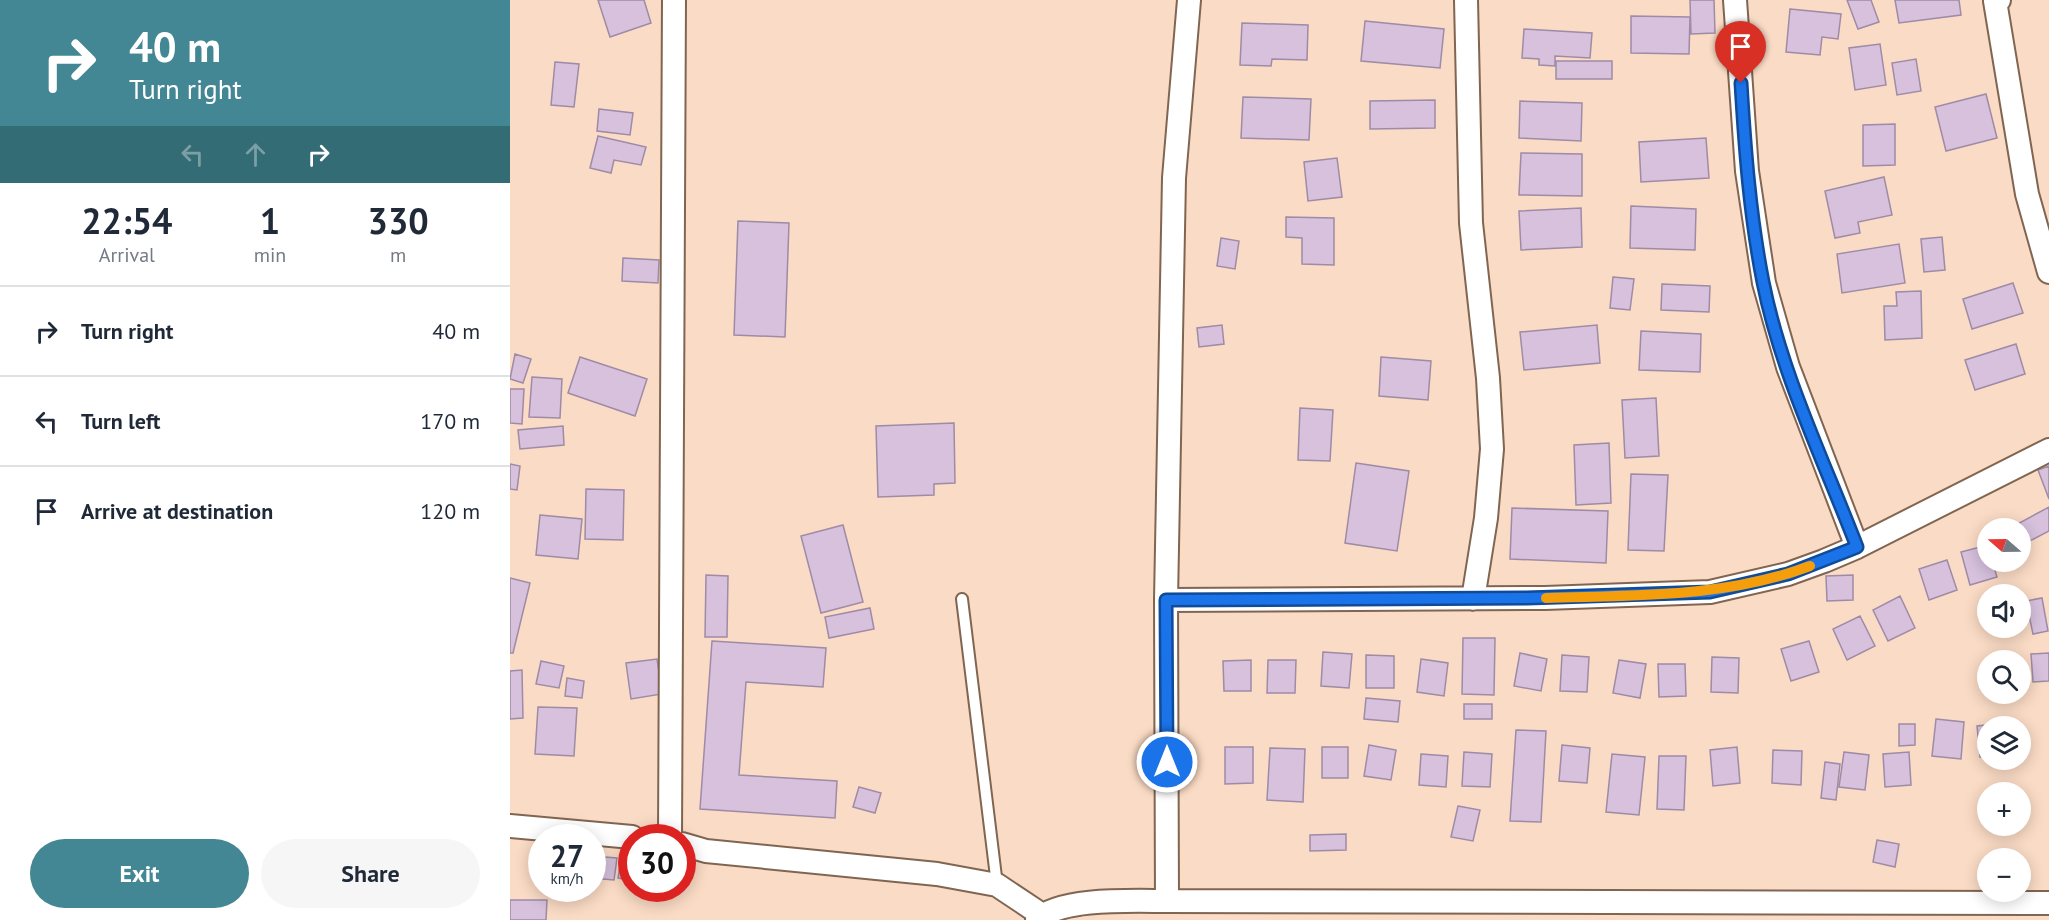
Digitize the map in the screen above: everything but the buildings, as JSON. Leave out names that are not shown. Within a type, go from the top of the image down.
[{"type":"street","points":[[670,824],[674,0]]},
{"type":"street","points":[[1167,901],[1166,600],[1174,178],[1189,0]]},
{"type":"street","points":[[1466,0],[1471,223],[1488,378],[1492,449],[1486,518],[1473,599]]},
{"type":"street","points":[[1735,0],[1747,171],[1764,283],[1788,367],[1857,547]]},
{"type":"street","points":[[1996,0],[2027,194],[2049,272]]},
{"type":"street","points":[[1166,600],[1473,599],[1710,592],[1788,574],[1857,547],[2049,450]]},
{"type":"street","points":[[510,826],[618,836]]},
{"type":"street","points":[[696,848],[937,874],[997,885],[1040,917],[1082,902],[1167,901],[1314,910],[2009,911],[2049,903]]},
{"type":"lane","points":[[962,599],[997,885]]},
{"type":"slow traffic","points":[[1546,598],[1710,592],[1788,574],[1810,566]]},
{"type":"route","points":[[1167,762],[1166,600],[1527,598],[1710,592],[1788,574],[1857,547],[1788,367],[1764,283],[1747,171],[1741,83]]}]
